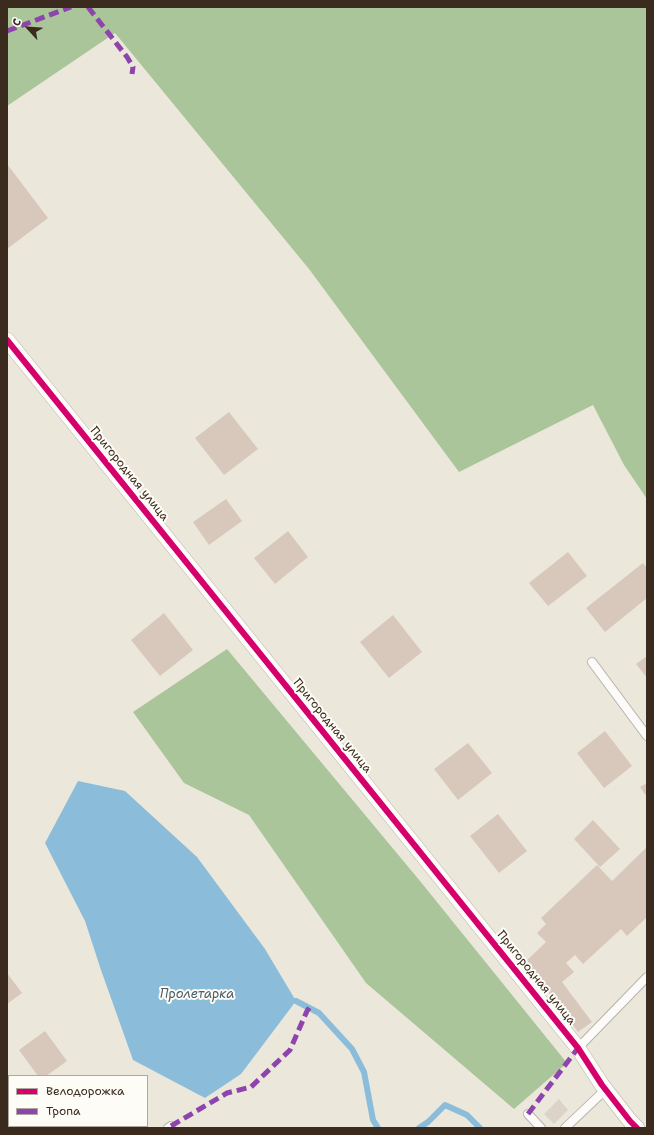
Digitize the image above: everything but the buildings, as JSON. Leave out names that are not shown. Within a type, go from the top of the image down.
[{"type":"street","name":"Пригородная улица","points":[[7,340],[578,1048],[605,1090],[637,1128]]},
{"type":"lane","points":[[592,662],[647,736]]},
{"type":"lane","points":[[578,1048],[647,977]]},
{"type":"lane","points":[[565,1128],[605,1090]]},
{"type":"lane","points":[[528,1114],[541,1128]]},
{"type":"shaded area","points":[[559,1099],[568,1110],[554,1124],[544,1114]]},
{"type":"green space","points":[[7,7],[647,7],[647,499],[624,465],[593,405],[459,472],[309,269],[115,33],[7,106]]},
{"type":"green space","points":[[227,649],[420,881],[567,1063],[514,1109],[366,983],[249,815],[184,783],[133,712]]},
{"type":"water","name":"Пролетарка","points":[[78,781],[125,791],[197,857],[265,949],[296,1001],[241,1074],[205,1098],[133,1060],[85,921],[45,843]]},
{"type":"waterway","points":[[296,1001],[319,1013],[352,1049],[364,1072],[373,1120],[378,1128]]},
{"type":"waterway","points":[[419,1128],[428,1122],[445,1105],[467,1115],[480,1128]]},
{"type":"marked path","points":[[7,31],[71,7]]},
{"type":"marked path","points":[[88,7],[127,57],[133,67],[132,74]]},
{"type":"marked path","points":[[171,1126],[227,1093],[251,1087],[290,1050],[307,1011],[312,1004]]},
{"type":"marked path","points":[[528,1114],[578,1048]]},
{"type":"cycle path","points":[[7,340],[578,1048],[602,1085],[637,1128]]}]
